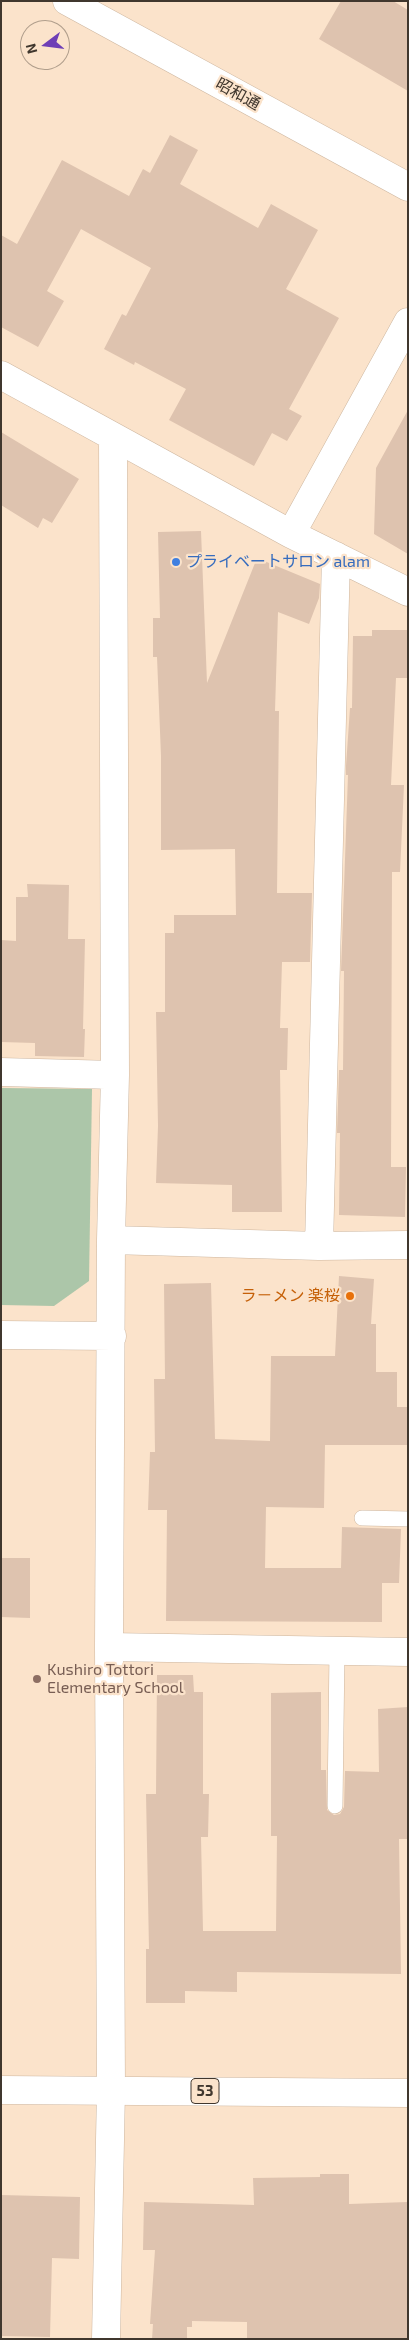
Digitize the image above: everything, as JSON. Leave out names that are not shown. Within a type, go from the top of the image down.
[{"type":"street","name":"昭和通","points":[[67,1],[408,188]]},
{"type":"street","points":[[291,534],[408,322]]},
{"type":"street","points":[[1,375],[291,534],[408,592]]},
{"type":"street","points":[[106,2339],[111,2090],[109,1647],[115,1075],[113,437]]},
{"type":"street","points":[[319,1246],[336,556]]},
{"type":"street","points":[[1,1072],[115,1075]]},
{"type":"street","points":[[112,1240],[319,1246],[408,1245]]},
{"type":"street","points":[[1,1335],[112,1336]]},
{"type":"street","points":[[109,1647],[408,1652]]},
{"type":"street","name":"53","points":[[1,2090],[408,2093]]},
{"type":"lane","points":[[362,1518],[408,1519]]},
{"type":"lane","points":[[335,1806],[337,1651]]},
{"type":"green space","points":[[1,1088],[92,1089],[89,1281],[54,1306],[1,1305]]},
{"type":"building","points":[[341,1],[393,1],[408,10],[408,91],[319,39]]},
{"type":"building","points":[[170,135],[198,150],[180,184],[258,228],[271,204],[318,230],[286,289],[339,318],[289,409],[302,416],[287,441],[272,433],[254,466],[169,420],[186,389],[135,362],[134,365],[104,349],[122,314],[126,316],[151,268],[81,229],[47,291],[64,301],[38,347],[1,327],[1,235],[17,244],[62,160],[129,196],[143,169],[150,173]]},
{"type":"building","points":[[408,410],[408,554],[374,534],[376,468]]},
{"type":"building","points":[[1,432],[79,479],[52,523],[43,518],[38,528],[1,505]]},
{"type":"building","points":[[201,531],[207,683],[257,558],[320,584],[319,598],[309,624],[278,612],[275,711],[279,711],[277,893],[312,893],[310,962],[282,962],[280,1028],[288,1028],[287,1070],[280,1070],[282,1212],[232,1212],[232,1185],[156,1183],[158,1126],[156,1012],[165,1012],[165,933],[174,933],[174,915],[236,915],[235,849],[161,850],[161,756],[157,657],[153,657],[153,618],[160,618],[158,532]]},
{"type":"building","points":[[372,630],[408,630],[408,678],[396,678],[391,785],[404,785],[400,872],[392,872],[391,1167],[406,1167],[405,1217],[339,1215],[340,1133],[337,1133],[339,1070],[343,1070],[344,971],[341,971],[348,775],[346,775],[346,766],[350,708],[352,708],[353,636],[372,636]]},
{"type":"building","points":[[27,884],[69,885],[68,939],[85,939],[84,1057],[35,1056],[35,1043],[1,1042],[1,940],[16,941],[16,897],[28,897]]},
{"type":"building","points":[[339,1276],[374,1279],[371,1324],[376,1324],[376,1372],[397,1372],[397,1407],[408,1407],[408,1445],[325,1445],[324,1508],[266,1507],[265,1568],[341,1568],[342,1527],[401,1529],[399,1583],[382,1583],[382,1622],[166,1621],[167,1510],[148,1510],[150,1452],[155,1452],[154,1379],[165,1379],[164,1284],[211,1283],[215,1439],[270,1441],[271,1356],[335,1356]]},
{"type":"building","points":[[1,1558],[30,1558],[30,1618],[1,1617]]},
{"type":"building","points":[[157,1675],[193,1675],[194,1692],[203,1692],[203,1794],[209,1794],[208,1837],[201,1837],[203,1931],[276,1931],[277,1836],[271,1836],[271,1693],[321,1692],[321,1770],[326,1770],[327,1810],[334,1815],[340,1814],[344,1807],[345,1771],[379,1772],[378,1709],[408,1707],[408,1839],[399,1839],[401,1974],[237,1972],[237,1992],[185,1991],[185,2003],[146,2003],[146,1949],[149,1949],[146,1794],[156,1794]]},
{"type":"building","points":[[320,2174],[349,2174],[349,2204],[408,2202],[408,2339],[247,2339],[247,2322],[192,2321],[192,2327],[187,2327],[187,2339],[152,2339],[153,2324],[150,2324],[155,2250],[143,2250],[144,2202],[254,2205],[253,2178],[320,2177]]},
{"type":"building","points":[[1,2195],[80,2197],[79,2259],[52,2258],[50,2337],[1,2336]]},
{"type":"place","name":"プライベートサロン alam","points":[[176,562]]},
{"type":"place","name":"ラ－メン 楽桜","points":[[350,1296]]},
{"type":"place","name":"Kushiro Tottori Elementary School","points":[[37,1679]]}]
